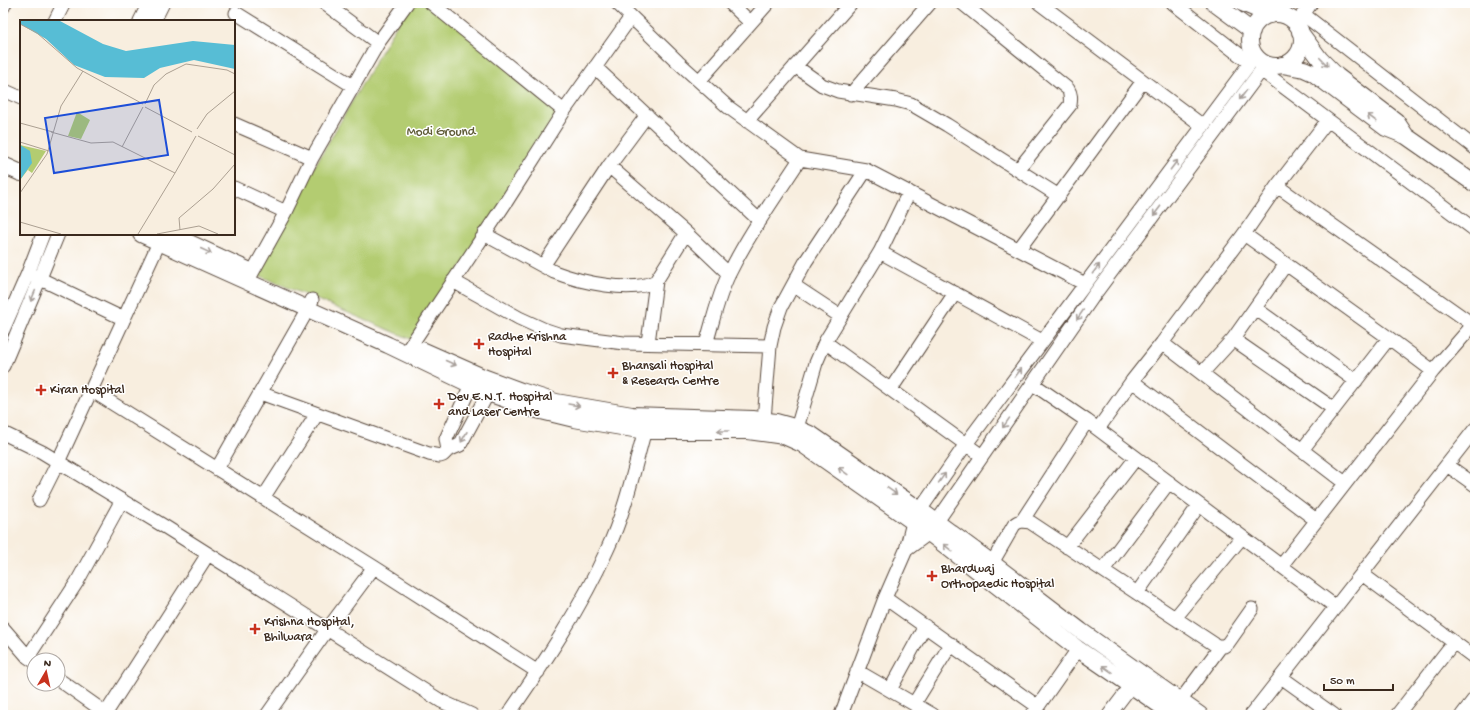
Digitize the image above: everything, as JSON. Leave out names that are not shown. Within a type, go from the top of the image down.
[{"type":"main road","points":[[1214,3],[1252,31]]},
{"type":"main road","points":[[1242,3],[1288,15],[1320,59],[1337,76],[1396,121],[1406,136]]},
{"type":"main road","points":[[1282,65],[1292,60],[1298,53],[1301,44],[1288,15]]},
{"type":"main road","points":[[1288,15],[1259,21],[1252,31],[1250,43],[1258,63],[1275,66],[1282,65],[1304,69],[1313,73],[1386,128],[1406,136],[1475,184]]},
{"type":"main road","points":[[3,165],[20,173]]},
{"type":"main road","points":[[148,235],[164,237],[408,349],[521,391],[556,402],[632,415],[647,424],[764,420],[797,428],[812,435],[837,451],[1078,649],[1174,715]]},
{"type":"main road","points":[[408,349],[488,393],[533,410],[554,416],[748,431],[770,433],[788,437],[815,452],[916,516]]},
{"type":"main road","points":[[932,528],[992,563],[1081,631],[1181,700],[1200,715]]},
{"type":"street","points":[[3,7],[5,3]]},
{"type":"street","points":[[140,20],[149,3]]},
{"type":"street","points":[[154,20],[163,3]]},
{"type":"street","points":[[324,3],[378,43]]},
{"type":"street","points":[[250,277],[286,212],[312,158],[353,86],[378,43],[407,3]]},
{"type":"street","points":[[431,3],[564,111]]},
{"type":"street","points":[[618,3],[631,17],[728,107],[800,159],[866,170],[1085,284]]},
{"type":"street","points":[[730,3],[750,22]]},
{"type":"street","points":[[699,81],[768,3]]},
{"type":"street","points":[[747,121],[850,3]]},
{"type":"street","points":[[851,94],[930,3]]},
{"type":"street","points":[[962,3],[1068,89],[1070,93],[1070,104],[1018,170]]},
{"type":"street","points":[[1039,3],[1203,126]]},
{"type":"street","points":[[1173,3],[1258,63],[1328,120],[1475,230]]},
{"type":"street","points":[[1311,3],[1288,15],[1475,148]]},
{"type":"street","points":[[55,20],[62,4]]},
{"type":"street","points":[[237,12],[353,86]]},
{"type":"street","points":[[408,349],[594,66],[631,17]]},
{"type":"street","points":[[841,715],[884,598],[906,550],[916,516],[966,444],[1203,126],[1258,63]]},
{"type":"street","points":[[906,550],[932,528],[1258,63]]},
{"type":"street","points":[[594,66],[760,221]]},
{"type":"street","points":[[795,66],[822,85],[838,91],[896,100],[911,104],[948,125],[1058,196]]},
{"type":"street","points":[[1020,249],[1143,81]]},
{"type":"street","points":[[3,90],[20,93]]},
{"type":"street","points":[[543,266],[609,166],[647,115]]},
{"type":"street","points":[[1098,429],[1132,381],[1244,234],[1328,120]]},
{"type":"street","points":[[235,124],[312,158]]},
{"type":"street","points":[[706,344],[720,296],[729,274],[760,221],[800,159]]},
{"type":"street","points":[[609,166],[686,233],[729,274]]},
{"type":"street","points":[[764,420],[770,346],[774,327],[781,307],[806,261],[866,170]]},
{"type":"street","points":[[1278,186],[1474,326],[1433,372],[1281,566]]},
{"type":"street","points":[[235,188],[286,212]]},
{"type":"street","points":[[797,428],[816,363],[825,342],[880,252],[909,192]]},
{"type":"street","points":[[648,343],[656,281],[686,233]]},
{"type":"street","points":[[484,234],[564,276],[625,288],[643,286],[656,281]]},
{"type":"street","points":[[1244,234],[1389,338],[1433,372]]},
{"type":"street","points":[[3,330],[43,235]]},
{"type":"street","points":[[3,366],[7,344],[40,278],[58,235]]},
{"type":"street","points":[[39,500],[164,237]]},
{"type":"street","points":[[880,252],[1042,341]]},
{"type":"street","points":[[1202,373],[1233,339],[1286,264]]},
{"type":"street","points":[[28,273],[124,319]]},
{"type":"street","points":[[453,280],[519,318],[543,329],[577,337],[624,342],[770,346]]},
{"type":"street","points":[[792,285],[840,316]]},
{"type":"street","points":[[891,389],[955,293]]},
{"type":"street","points":[[217,469],[310,305]]},
{"type":"street","points":[[1255,308],[1356,381]]},
{"type":"street","points":[[1302,450],[1389,338]]},
{"type":"street","points":[[1233,339],[1334,409]]},
{"type":"street","points":[[825,342],[982,456]]},
{"type":"street","points":[[1162,342],[1345,483]]},
{"type":"street","points":[[1132,381],[1316,520]]},
{"type":"street","points":[[1033,384],[1098,429],[1336,607]]},
{"type":"street","points":[[448,450],[446,438],[471,385]]},
{"type":"street","points":[[91,390],[374,567],[538,672]]},
{"type":"street","points":[[260,393],[436,456],[444,455],[448,450],[460,445],[488,393]]},
{"type":"street","points":[[263,498],[316,414]]},
{"type":"street","points":[[992,563],[1014,525],[1022,521],[1087,421]]},
{"type":"street","points":[[508,715],[538,672],[589,587],[608,550],[619,522],[647,424]]},
{"type":"street","points":[[1251,715],[1475,429]]},
{"type":"street","points":[[3,433],[58,462],[122,500],[441,701],[472,715]]},
{"type":"street","points":[[1067,547],[1136,458]]},
{"type":"street","points":[[1447,465],[1475,485]]},
{"type":"street","points":[[1103,570],[1169,482]]},
{"type":"street","points":[[35,652],[77,582],[122,500]]},
{"type":"street","points":[[1137,593],[1199,505]]},
{"type":"street","points":[[1022,521],[1030,522],[1214,644],[1222,646]]},
{"type":"street","points":[[1175,618],[1242,537]]},
{"type":"street","points":[[66,685],[107,714],[208,554]]},
{"type":"street","points":[[267,715],[374,567]]},
{"type":"street","points":[[1362,574],[1475,658]]},
{"type":"street","points":[[884,598],[951,644],[1034,710],[1078,649]]},
{"type":"street","points":[[1181,700],[1222,646],[1228,643],[1252,609]]},
{"type":"street","points":[[890,690],[925,626]]},
{"type":"street","points":[[4,631],[26,654]]},
{"type":"street","points":[[1397,715],[1454,642]]},
{"type":"street","points":[[914,704],[951,644]]},
{"type":"street","points":[[857,671],[933,715]]},
{"type":"street","points":[[1281,677],[1334,715]]},
{"type":"street","points":[[1109,715],[1131,686]]},
{"type":"street","points":[[1462,715],[1475,698]]},
{"type":"green space","name":"Modi Ground","points":[[409,3],[431,3],[564,111],[413,340],[253,273]]},
{"type":"place","name":"Radhe Krishna Hospital","points":[[479,344]]},
{"type":"place","name":"Bhansali Hospital & Research Centre","points":[[613,373]]},
{"type":"place","name":"Kiran Hospital","points":[[41,390]]},
{"type":"place","name":"Dev E.N.T. Hospital and Laser Centre","points":[[439,404]]},
{"type":"place","name":"Bhardwaj Orthopaedic Hospital","points":[[932,576]]},
{"type":"place","name":"Krishna Hospital, Bhilwara","points":[[255,629]]}]
